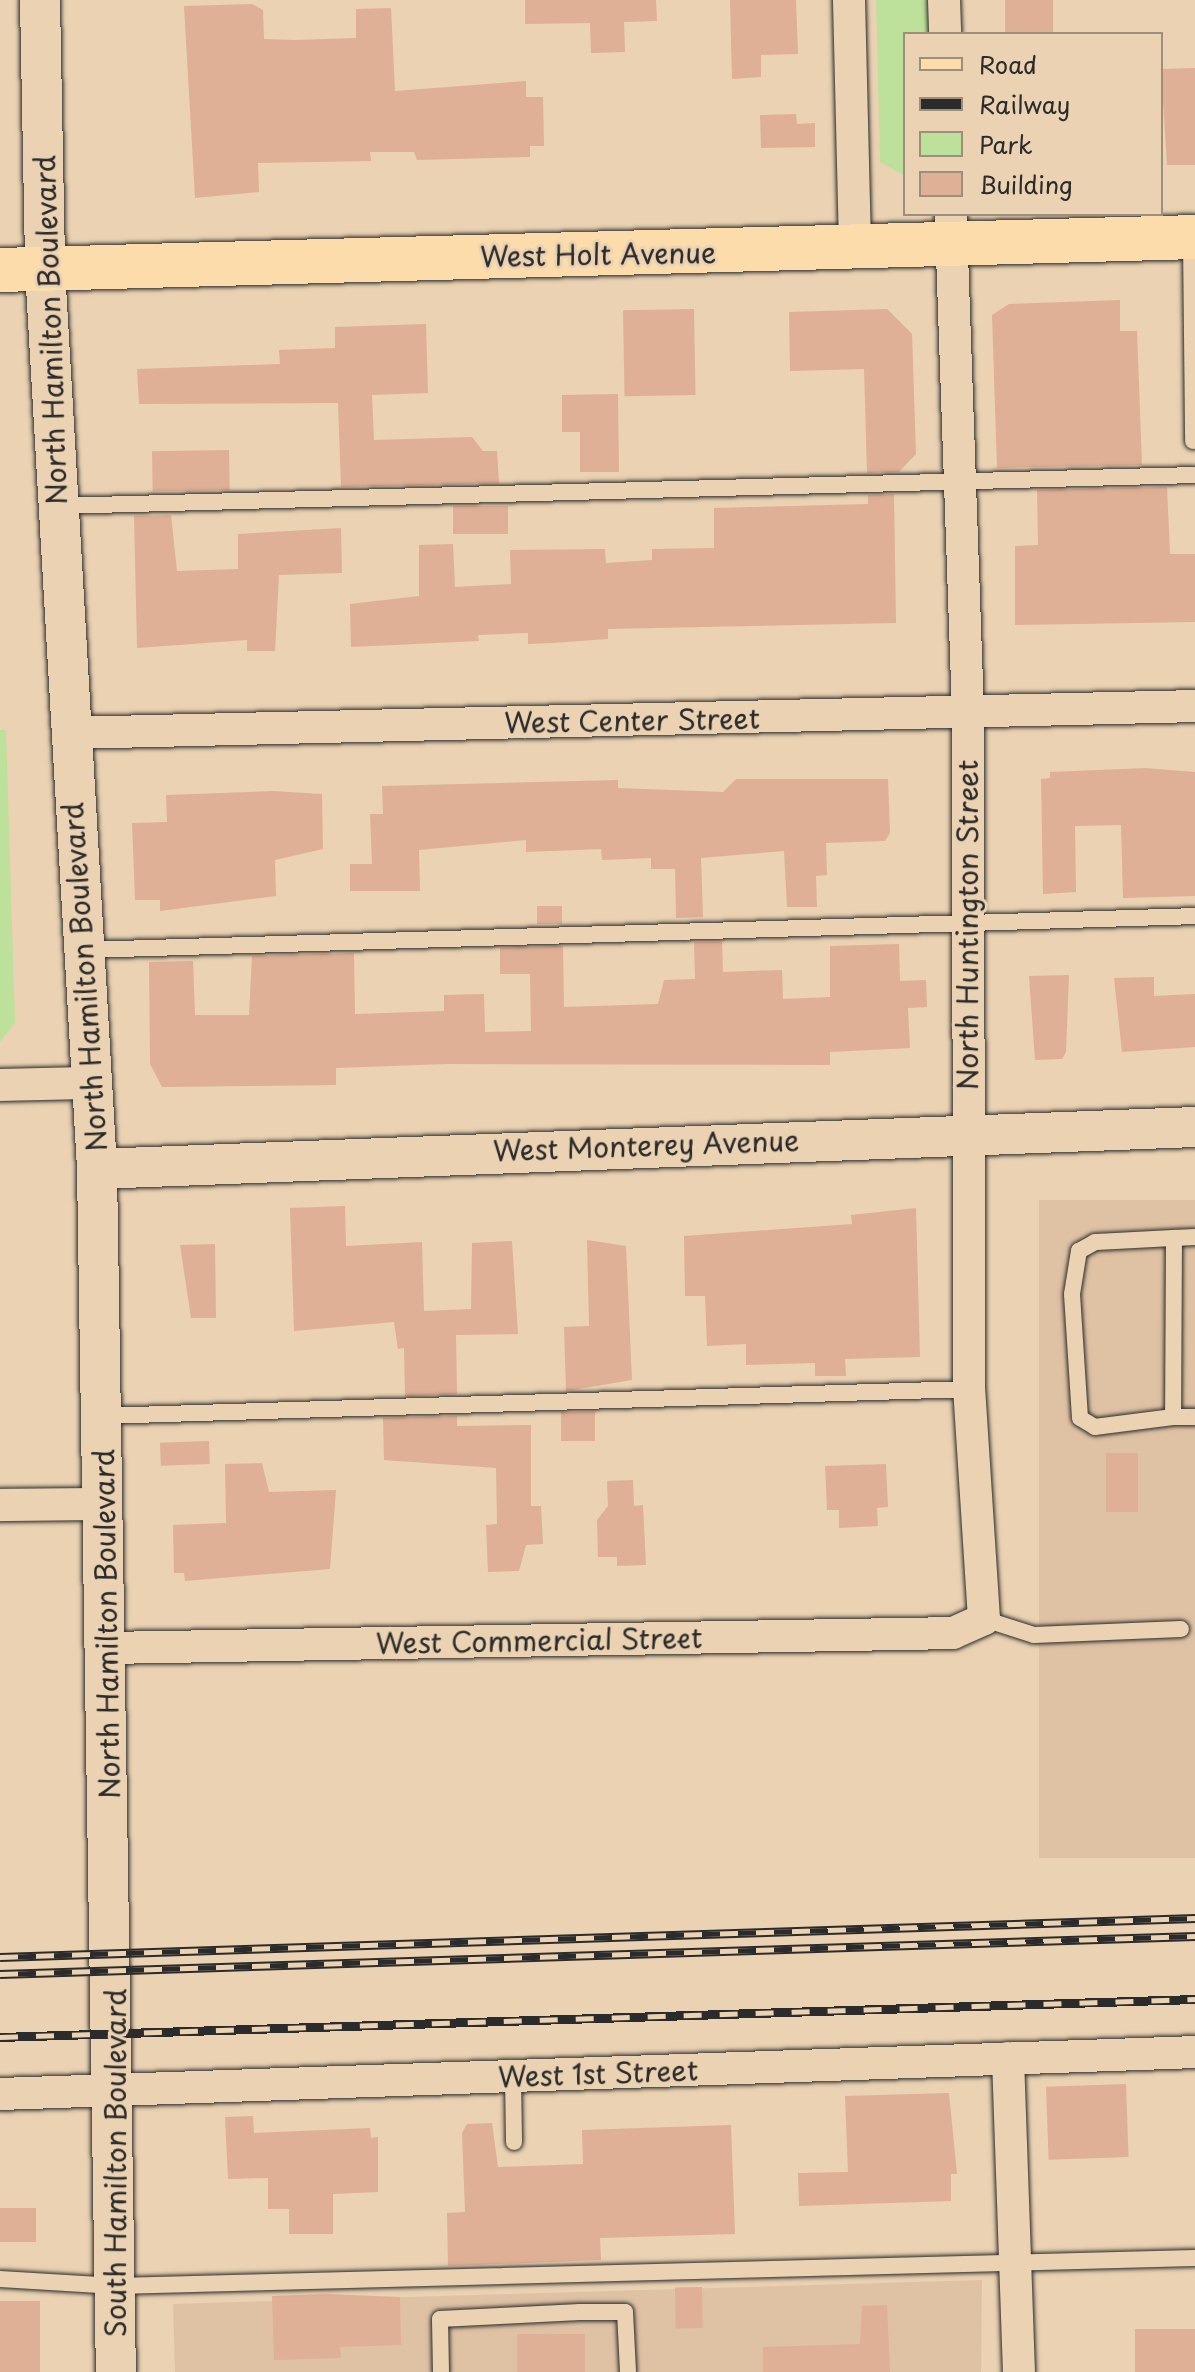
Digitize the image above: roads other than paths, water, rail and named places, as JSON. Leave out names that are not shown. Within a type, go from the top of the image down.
[{"type":"main road","name":"West Holt Avenue","points":[[0,270],[855,248],[952,230],[1193,237]]},
{"type":"street","name":"North Hamilton Boulevard","points":[[40,0],[45,269],[69,733],[97,1169],[113,1954]]},
{"type":"street","points":[[849,0],[855,248]]},
{"type":"street","points":[[944,0],[945,32]]},
{"type":"street","name":"North Huntington Street","points":[[952,230],[968,712],[969,1389],[977,1623]]},
{"type":"street","name":"West Center Street","points":[[69,733],[1195,706]]},
{"type":"street","points":[[0,1085],[91,1083]]},
{"type":"street","name":"West Monterey Avenue","points":[[97,1169],[967,1132],[1195,1127]]},
{"type":"street","points":[[0,1505],[103,1504]]},
{"type":"street","name":"West Commercial Street","points":[[106,1648],[977,1623]]},
{"type":"street","name":"South Hamilton Boulevard","points":[[113,1954],[116,2372]]},
{"type":"street","name":"West 1st Street","points":[[0,2094],[1195,2052]]},
{"type":"street","points":[[1008,2058],[1019,2372]]},
{"type":"lane","points":[[1193,237],[1193,441]]},
{"type":"lane","points":[[57,506],[1195,475]]},
{"type":"lane","points":[[83,950],[1195,916]]},
{"type":"lane","points":[[1195,1237],[1095,1242],[1079,1251],[1072,1294],[1080,1418],[1095,1427],[1195,1417]]},
{"type":"lane","points":[[1173,1417],[1174,1238]]},
{"type":"lane","points":[[101,1416],[969,1389]]},
{"type":"lane","points":[[977,1623],[1034,1635],[1181,1629]]},
{"type":"lane","points":[[513,2076],[514,2142]]},
{"type":"lane","points":[[0,2279],[116,2286],[1195,2258]]},
{"type":"lane","points":[[441,2372],[440,2319],[625,2312],[628,2372]]},
{"type":"railway","points":[[0,1957],[1195,1918]]},
{"type":"railway","points":[[0,1974],[1195,1936]]},
{"type":"railway","points":[[0,2037],[1195,1999]]}]
